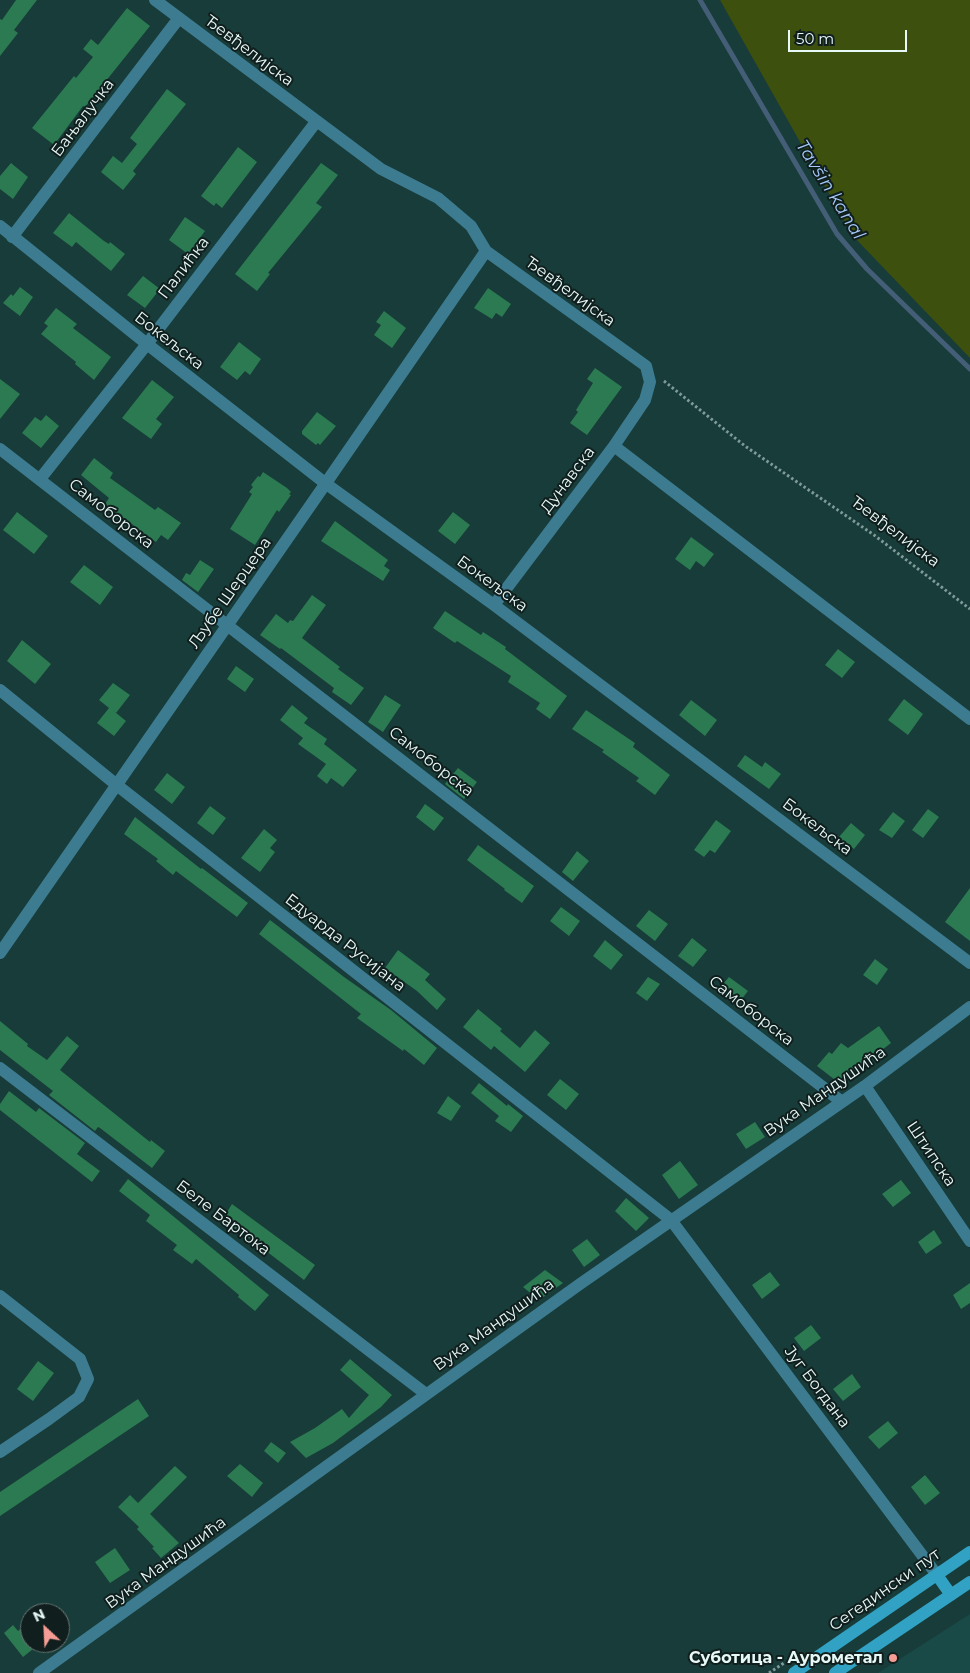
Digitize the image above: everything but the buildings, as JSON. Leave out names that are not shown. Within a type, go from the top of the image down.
[{"type":"main road","name":"Сегедински пут","points":[[794,1673],[970,1552]]},
{"type":"main road","points":[[936,1574],[951,1595]]},
{"type":"main road","points":[[835,1673],[970,1582]]},
{"type":"street","name":"Ђевђелијска","points":[[155,0],[381,170],[438,198],[471,226],[486,251],[646,366]]},
{"type":"street","name":"Бањалучка","points":[[12,236],[179,18]]},
{"type":"street","name":"Палићка","points":[[40,479],[147,344],[316,122]]},
{"type":"street","name":"Бокељска","points":[[0,226],[325,484],[494,605],[970,963]]},
{"type":"street","name":"Љубе Шерцера","points":[[0,953],[118,786],[486,251]]},
{"type":"street","name":"Дунавска","points":[[494,605],[614,446],[645,400],[650,382],[646,366]]},
{"type":"street","points":[[614,446],[970,718]]},
{"type":"street","name":"Самоборска","points":[[0,448],[842,1102]]},
{"type":"street","name":"Едуарда Русијана","points":[[0,690],[118,786],[671,1220]]},
{"type":"street","name":"Вука Мандушића","points":[[39,1673],[426,1394],[671,1220],[865,1086],[970,1007]]},
{"type":"street","name":"Беле Бартока","points":[[0,1068],[426,1394]]},
{"type":"street","name":"Штипска","points":[[865,1086],[970,1241]]},
{"type":"street","name":"Југ Богдана","points":[[671,1220],[936,1574]]},
{"type":"street","points":[[0,1296],[80,1359],[88,1379],[79,1397],[0,1452]]},
{"type":"path","name":"Ђевђелијска","points":[[646,366],[745,446],[874,535],[970,609]]},
{"type":"shaded area","points":[[970,1614],[970,1673],[878,1673]]},
{"type":"green space","points":[[720,0],[970,0],[970,358],[853,236]]},
{"type":"waterway","name":"Tavšin kanal","points":[[700,0],[837,234],[867,269],[970,369]]},
{"type":"place","name":"Суботица - Аурометал","points":[[893,1658]]}]
